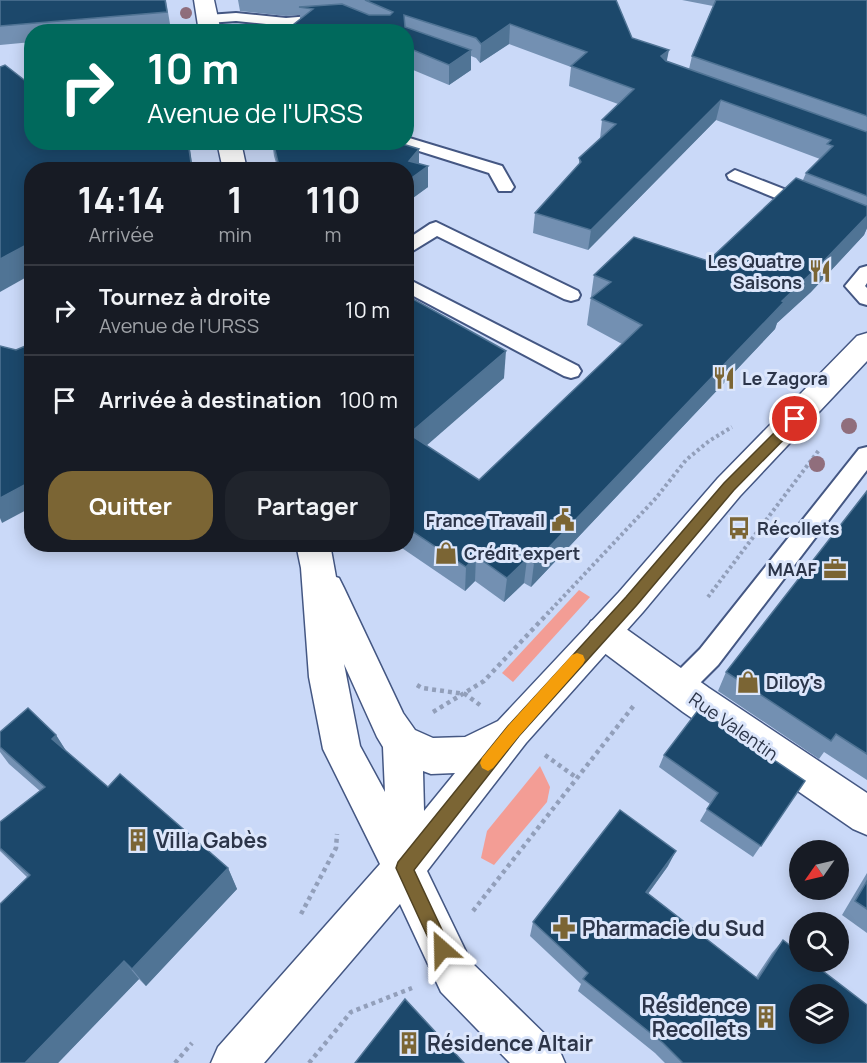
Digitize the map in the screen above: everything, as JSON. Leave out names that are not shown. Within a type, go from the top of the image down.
[{"type":"main road","points":[[234,1063],[404,868],[513,731],[603,633],[729,487],[867,343]]},
{"type":"main road","points":[[315,556],[390,725],[414,729],[431,756],[469,755],[513,731]]},
{"type":"main road","points":[[315,556],[327,677],[342,749],[404,868],[456,977],[542,1063]]},
{"type":"main road","name":"Rue Valentin","points":[[603,633],[867,816]]},
{"type":"main road","points":[[404,868],[405,782],[414,729]]},
{"type":"lane","points":[[207,17],[236,17],[286,22],[346,17],[364,24]]},
{"type":"lane","points":[[414,144],[496,170],[506,187]]},
{"type":"lane","points":[[735,175],[818,208]]},
{"type":"lane","points":[[766,210],[782,194]]},
{"type":"lane","points":[[414,243],[436,228],[571,296]]},
{"type":"lane","points":[[867,272],[854,286],[867,299]]},
{"type":"lane","points":[[414,288],[571,371]]},
{"type":"lane","points":[[679,687],[709,657],[867,455]]},
{"type":"path","points":[[414,729],[484,681],[656,498],[686,460],[709,441],[736,425]]},
{"type":"path","points":[[706,600],[823,445]]},
{"type":"path","points":[[479,902],[639,699]]},
{"type":"path","points":[[296,920],[336,848],[338,825]]},
{"type":"path","points":[[309,1063],[351,1012],[410,990]]},
{"type":"path","points":[[175,1063],[196,1039]]},
{"type":"shaded area","points":[[579,590],[590,597],[513,682],[502,673]]},
{"type":"shaded area","points":[[540,766],[550,787],[547,802],[494,865],[481,858],[487,831]]},
{"type":"building","points":[[0,0],[165,0],[167,12],[0,26]]},
{"type":"building","points":[[365,0],[616,0],[632,38],[669,50],[661,56],[666,61],[867,132],[867,196],[806,173],[833,146],[827,144],[831,140],[721,100],[591,230],[535,213],[581,162],[579,158],[616,124],[602,120],[634,89],[571,66],[587,52],[510,24],[481,44],[476,38],[404,15],[405,24],[294,24],[313,9],[299,7],[342,4],[369,15],[390,15],[393,12]]},
{"type":"building","points":[[716,0],[867,0],[867,116],[692,56]]},
{"type":"building","points":[[414,30],[471,50],[449,65],[414,50]]},
{"type":"building","points":[[5,65],[24,80],[24,150],[189,150],[191,162],[24,162],[24,246],[0,259],[0,67]]},
{"type":"building","points":[[419,149],[409,161],[413,162],[278,162],[275,150]]},
{"type":"building","points":[[414,162],[428,166],[414,176]]},
{"type":"building","points":[[796,178],[867,206],[867,216],[782,301],[784,302],[534,563],[527,559],[507,578],[476,556],[466,567],[414,532],[414,437],[479,480],[642,325],[591,298],[611,282],[594,275],[634,237],[708,261]]},
{"type":"building","points":[[414,299],[506,351],[414,430]]},
{"type":"building","points":[[0,346],[16,350],[24,347],[24,485],[0,498]]},
{"type":"building","points":[[867,491],[867,754],[836,734],[831,741],[726,672]]},
{"type":"building","points":[[28,708],[56,735],[52,739],[108,787],[120,774],[228,868],[132,969],[124,961],[25,1063],[0,1063],[0,904],[30,875],[0,848],[0,822],[45,787],[0,747],[0,732]]},
{"type":"building","points":[[699,709],[805,781],[761,846],[707,809],[718,793],[664,755]]},
{"type":"building","points":[[620,810],[676,851],[646,892],[758,979],[783,940],[789,945],[789,972],[824,972],[840,984],[789,984],[789,1044],[849,1044],[849,991],[867,1005],[867,1063],[683,1063],[663,1043],[583,979],[588,973],[533,922]]},
{"type":"building","points":[[867,881],[867,909],[855,901]]},
{"type":"building","points":[[405,999],[464,1063],[355,1063]]},
{"type":"slow traffic","points":[[488,763],[513,731],[577,660]]},
{"type":"place","name":"Les Quatre Saisons","points":[[820,271]]},
{"type":"place","name":"Le Zagora","points":[[724,378]]},
{"type":"place","name":"France Travail","points":[[563,520]]},
{"type":"place","name":"Récollets","points":[[739,528]]},
{"type":"place","name":"Crédit expert","points":[[446,553]]},
{"type":"place","name":"MAAF","points":[[835,569]]},
{"type":"place","name":"Diloy's","points":[[748,682]]},
{"type":"place","name":"Villa Gabès","points":[[138,840]]},
{"type":"place","name":"Pharmacie du Sud","points":[[564,928]]},
{"type":"place","name":"Résidence Recollets","points":[[766,1017]]},
{"type":"place","name":"Résidence Altair","points":[[409,1043]]},
{"type":"route","points":[[442,949],[404,868],[513,731],[631,602],[729,487],[795,419]]}]
